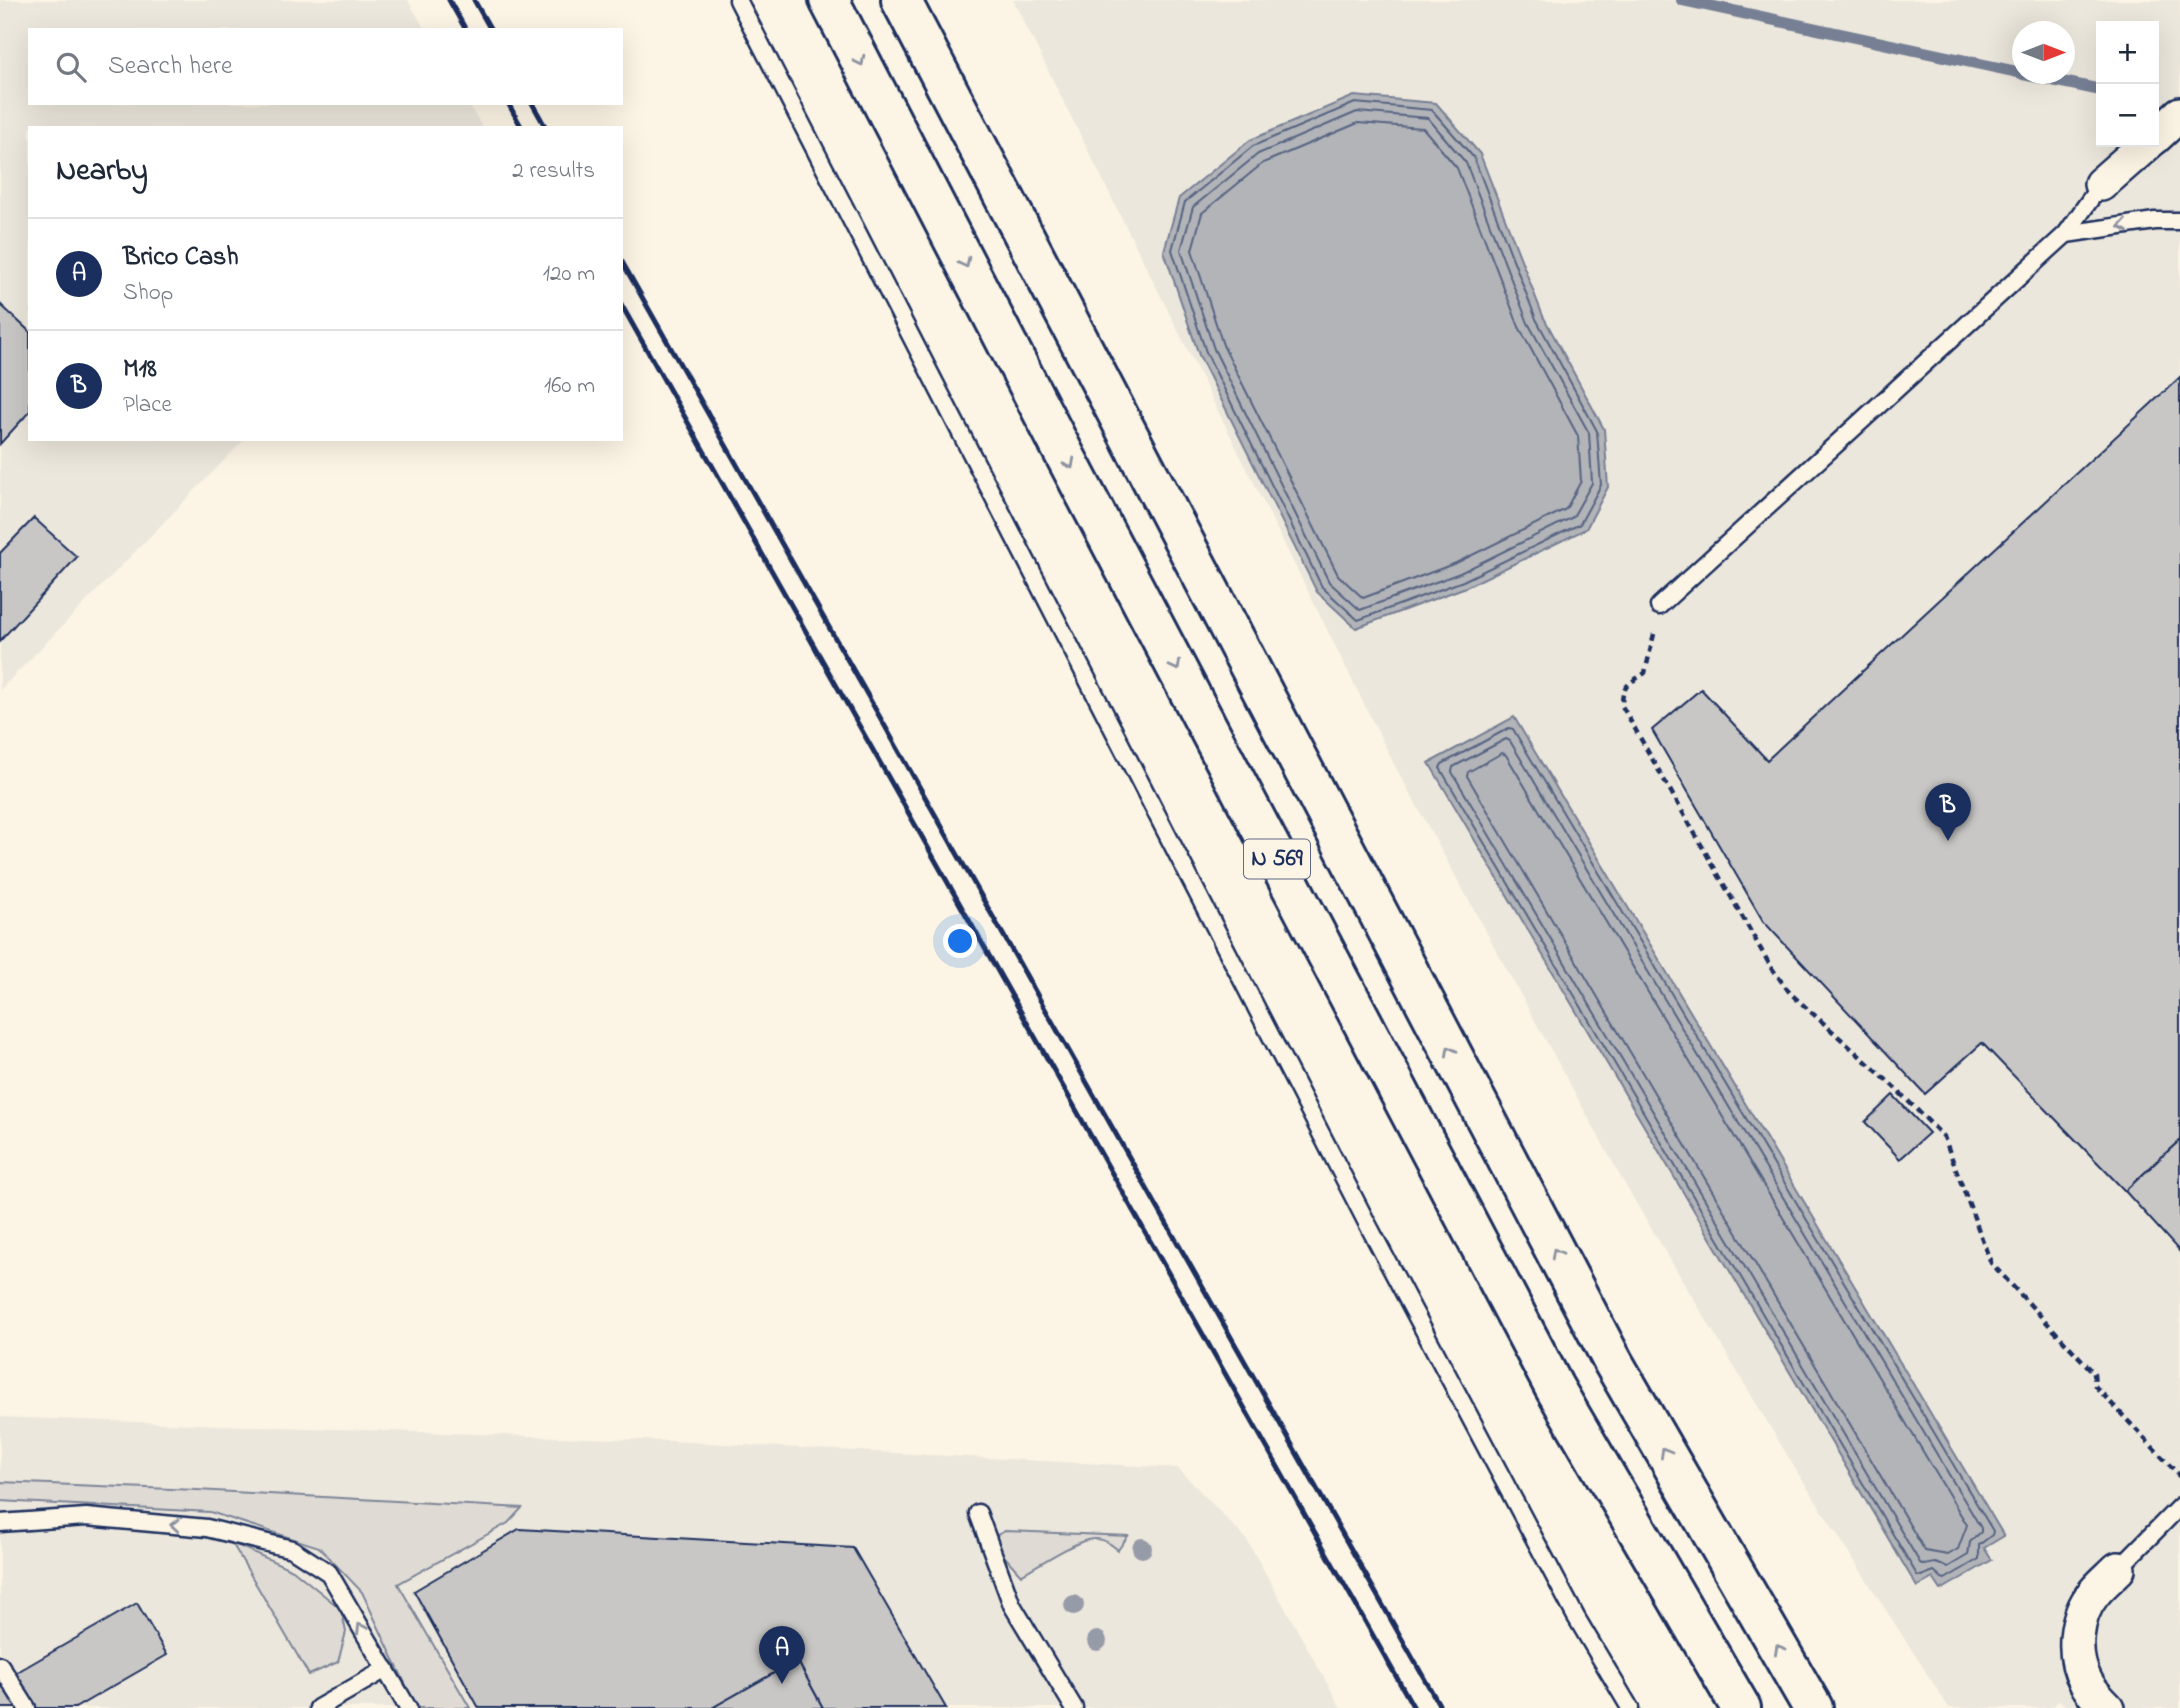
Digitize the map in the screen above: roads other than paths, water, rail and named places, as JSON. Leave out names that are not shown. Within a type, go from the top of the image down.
[{"type":"highway","name":"N 569","points":[[829,0],[1554,1387],[1741,1708]]},
{"type":"highway","name":"N 569","points":[[901,0],[1613,1362],[1813,1708]]},
{"type":"street","points":[[2159,133],[2180,114]]},
{"type":"street","points":[[2102,184],[2143,147]]},
{"type":"street","points":[[2107,1708],[2085,1681],[2078,1660],[2077,1637],[2082,1615],[2093,1594],[2118,1569]]},
{"type":"lane","points":[[738,0],[1367,1223],[1576,1617],[1630,1708]]},
{"type":"lane","points":[[1660,606],[2066,234],[2102,184]]},
{"type":"lane","points":[[2066,234],[2155,221],[2180,221]]},
{"type":"lane","points":[[2118,1569],[2180,1506]]},
{"type":"lane","points":[[978,1513],[1012,1605],[1074,1708]]},
{"type":"lane","points":[[0,1523],[86,1517],[207,1528],[292,1549],[328,1573],[408,1708]]},
{"type":"lane","points":[[0,1665],[27,1708]]},
{"type":"lane","points":[[318,1708],[386,1669]]},
{"type":"water","points":[[1354,96],[1436,103],[1480,154],[1543,316],[1604,429],[1608,487],[1586,529],[1466,587],[1356,628],[1317,592],[1199,355],[1164,251],[1179,198],[1250,140]]},
{"type":"water","points":[[1514,717],[2004,1536],[1984,1548],[1992,1560],[1941,1590],[1933,1578],[1917,1587],[1429,763]]},
{"type":"waterway","points":[[1682,0],[2012,71]]},
{"type":"waterway","points":[[2072,84],[2096,89]]},
{"type":"railway","points":[[449,0],[465,28]]},
{"type":"railway","points":[[474,0],[490,28]]},
{"type":"railway","points":[[509,105],[521,126]]},
{"type":"railway","points":[[533,105],[545,126]]},
{"type":"railway","points":[[623,264],[1441,1708]]},
{"type":"railway","points":[[623,308],[1414,1708]]},
{"type":"place","name":"M18","points":[[1948,841]]},
{"type":"place","name":"Brico Cash","points":[[782,1684]]}]
